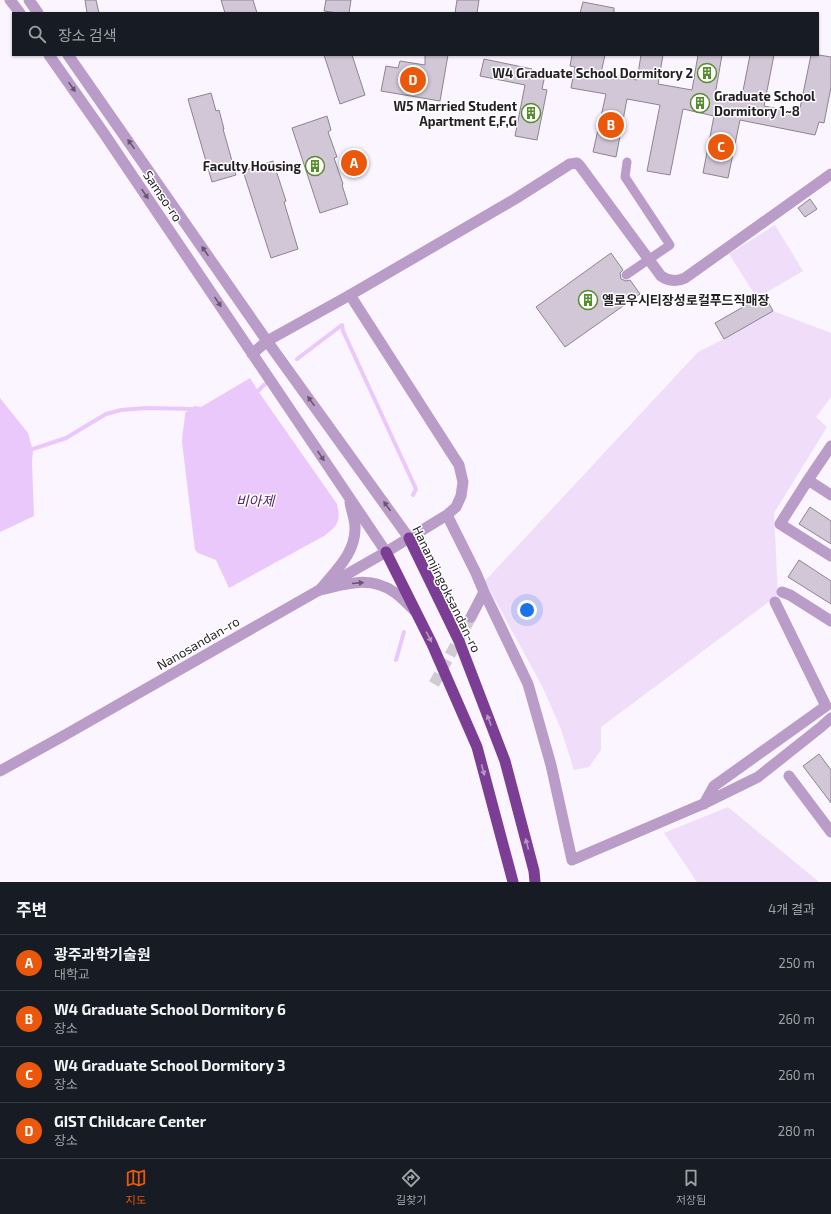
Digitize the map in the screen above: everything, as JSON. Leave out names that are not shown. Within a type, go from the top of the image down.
[{"type":"highway","name":"Hanamjingoksandan-ro","points":[[410,538],[459,641],[505,761],[534,871],[535,882]]},
{"type":"highway","points":[[386,552],[432,644],[477,747],[513,882]]},
{"type":"street","points":[[10,0],[19,12]]},
{"type":"street","points":[[29,0],[37,12]]},
{"type":"street","name":"Samso-ro","points":[[50,56],[103,132],[252,354]]},
{"type":"street","name":"Samso-ro","points":[[69,56],[267,341]]},
{"type":"street","points":[[626,274],[670,244],[625,177],[628,162]]},
{"type":"street","points":[[386,552],[252,354],[267,341],[350,295],[515,199],[570,164],[577,163],[580,166],[661,276],[668,279],[681,280],[831,174]]},
{"type":"street","name":"Nanosandan-ro","points":[[0,770],[65,735],[320,590],[410,538],[456,508],[461,496],[463,482],[459,465],[350,295]]},
{"type":"street","name":"Hanamjingoksandan-ro","points":[[267,341],[410,538]]},
{"type":"street","points":[[831,446],[780,524],[831,556]]},
{"type":"street","points":[[808,480],[831,495]]},
{"type":"street","points":[[320,590],[349,554],[354,539],[355,525],[348,495]]},
{"type":"street","points":[[447,515],[528,684],[551,764],[572,860],[703,804],[762,774],[822,727],[831,718]]},
{"type":"street","points":[[320,590],[349,584],[369,582],[382,585],[395,592],[417,612]]},
{"type":"street","points":[[471,618],[484,592]]},
{"type":"street","points":[[782,592],[790,595],[831,622]]},
{"type":"street","points":[[703,804],[714,786],[826,706],[775,602]]},
{"type":"street","points":[[788,776],[831,832]]},
{"type":"shaded area","points":[[775,225],[803,271],[757,298],[729,254]]},
{"type":"shaded area","points":[[773,311],[831,333],[831,397],[816,417],[827,427],[774,513],[778,595],[601,727],[601,750],[589,767],[574,770],[561,729],[543,688],[485,581],[698,352]]},
{"type":"shaded area","points":[[728,807],[819,882],[697,882],[664,833]]},
{"type":"water","name":"비아제","points":[[250,378],[337,504],[339,515],[335,526],[324,536],[229,588],[216,560],[198,553],[195,550],[182,435],[185,413],[194,406],[201,407]]},
{"type":"water","points":[[0,398],[28,433],[33,451],[34,516],[0,532]]},
{"type":"building","points":[[85,0],[96,0],[99,12],[87,12]]},
{"type":"building","points":[[221,0],[253,0],[257,12],[225,12]]},
{"type":"building","points":[[326,0],[351,0],[349,12],[324,11]]},
{"type":"building","points":[[457,0],[479,0],[477,12],[455,12]]},
{"type":"building","points":[[583,2],[614,8],[614,12],[580,12]]},
{"type":"building","points":[[819,55],[831,57],[831,87],[824,123],[819,122],[815,135],[740,120],[728,178],[703,173],[714,116],[683,109],[670,175],[647,171],[660,105],[627,99],[616,157],[593,152],[606,94],[571,88],[575,67],[570,66],[572,56],[605,56],[601,73],[637,80],[641,56],[663,56],[658,84],[692,90],[698,56],[722,56],[715,95],[741,101],[750,56],[774,56],[764,106],[799,113],[811,56]]},
{"type":"building","points":[[324,56],[352,56],[365,95],[340,104]]},
{"type":"building","points":[[425,56],[448,56],[440,101],[381,91],[386,66],[398,68],[400,61],[425,65]]},
{"type":"building","name":"W5 Married Student Apartment E,F,G","points":[[484,59],[532,69],[531,73],[545,75],[542,89],[547,90],[537,140],[515,136],[525,85],[480,76]]},
{"type":"building","name":"Faculty Housing","points":[[211,93],[216,111],[219,110],[236,175],[212,182],[188,99]]},
{"type":"building","name":"Faculty Housing","points":[[327,116],[331,130],[328,132],[337,157],[334,158],[348,204],[320,213],[292,128]]},
{"type":"building","name":"Faculty Housing","points":[[273,161],[286,201],[284,202],[298,249],[271,258],[243,171]]},
{"type":"building","points":[[810,199],[817,209],[805,217],[798,208]]},
{"type":"building","name":"옐로우시티장성로컬푸드직매장","points":[[611,253],[623,270],[620,273],[621,279],[626,281],[630,280],[640,294],[565,347],[536,307]]},
{"type":"building","points":[[764,295],[773,311],[724,339],[715,323]]},
{"type":"building","points":[[810,507],[831,521],[831,544],[799,524]]},
{"type":"building","points":[[799,560],[831,581],[831,604],[788,577]]},
{"type":"building","points":[[819,754],[831,770],[831,803],[803,766]]},
{"type":"waterway","points":[[297,359],[342,325],[343,331],[416,489],[413,495]]},
{"type":"waterway","points":[[258,391],[265,384]]},
{"type":"waterway","points":[[33,449],[66,438],[106,414],[121,410],[146,408],[191,409]]},
{"type":"waterway","points":[[396,660],[404,632]]},
{"type":"tunnel","points":[[434,684],[471,617]]},
{"type":"place","name":"W4 Graduate School Dormitory 2","points":[[707,73]]},
{"type":"place","name":"GIST Childcare Center","points":[[413,80]]},
{"type":"place","name":"Graduate School Dormitory 1~8","points":[[700,103]]},
{"type":"place","name":"W5 Married Student Apartment E,F,G","points":[[531,113]]},
{"type":"place","name":"W4 Graduate School Dormitory 6","points":[[611,125]]},
{"type":"place","name":"W4 Graduate School Dormitory 3","points":[[721,147]]},
{"type":"place","name":"광주과학기술원","points":[[354,163]]},
{"type":"place","name":"Faculty Housing","points":[[315,166]]},
{"type":"place","name":"옐로우시티장성로컬푸드직매장","points":[[588,300]]}]
